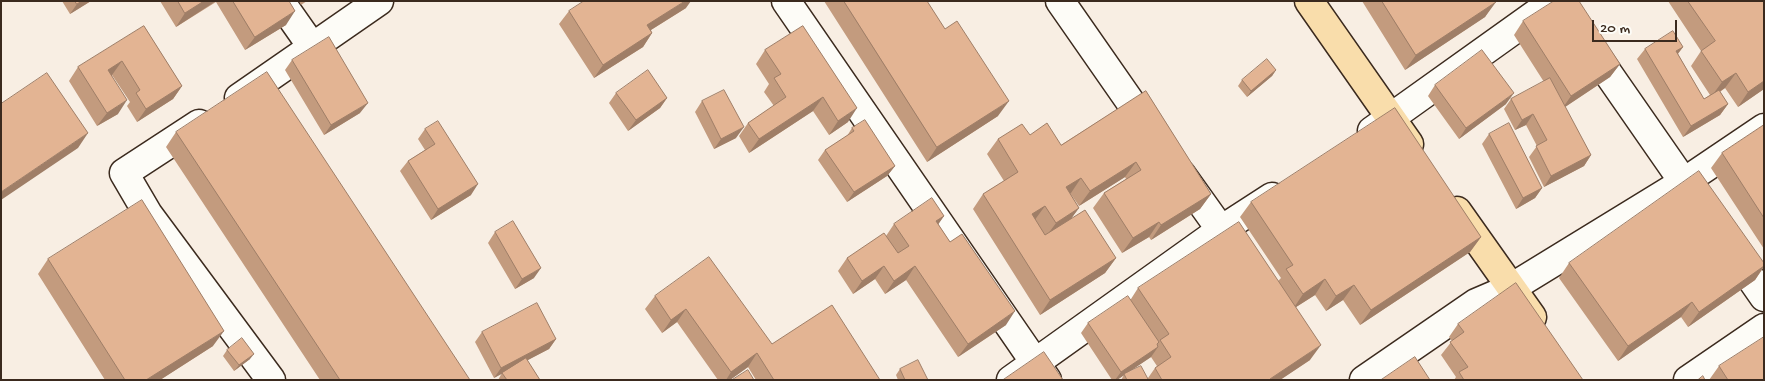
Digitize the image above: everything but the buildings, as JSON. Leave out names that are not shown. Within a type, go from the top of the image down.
[{"type":"main road","points":[[1309,1],[1423,165]]},
{"type":"main road","points":[[1440,188],[1544,334]]},
{"type":"street","points":[[280,1],[313,48]]},
{"type":"street","points":[[270,380],[148,214],[124,173],[265,94],[313,48],[380,1]]},
{"type":"street","points":[[1060,1],[1221,230]]},
{"type":"street","points":[[1351,145],[1554,1]]},
{"type":"street","points":[[796,5],[1041,371]]},
{"type":"street","points":[[1572,17],[1764,297]]},
{"type":"street","points":[[1364,380],[1476,303],[1511,288],[1684,182],[1764,128]]},
{"type":"street","points":[[1011,380],[1041,371],[1221,230],[1294,182]]},
{"type":"street","points":[[1688,380],[1764,328]]}]
